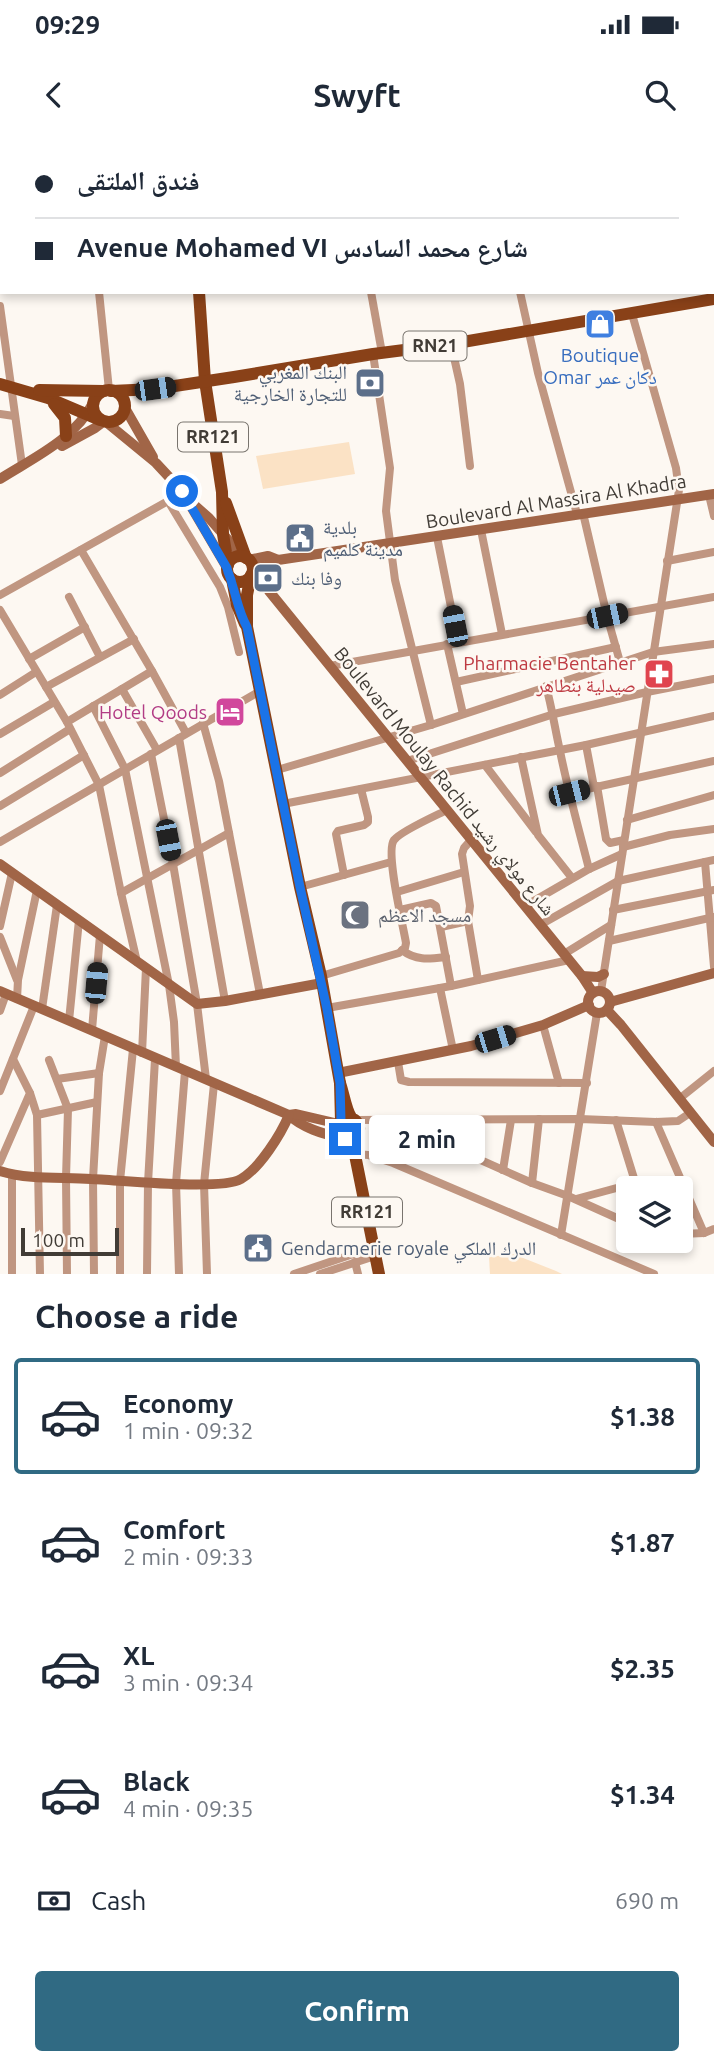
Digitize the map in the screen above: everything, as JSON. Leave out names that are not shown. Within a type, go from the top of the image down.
[{"type":"main road","name":"RR121","points":[[199,294],[205,381],[222,492],[223,534],[237,605],[247,627]]},
{"type":"main road","name":"RN21","points":[[9,386],[51,391],[155,389],[451,344],[714,299]]},
{"type":"main road","points":[[9,386],[48,398],[103,421]]},
{"type":"main road","name":"RN21","points":[[103,421],[112,422],[120,418],[125,407],[155,389]]},
{"type":"main road","points":[[103,421],[93,411],[97,395],[108,391],[121,396],[125,407]]},
{"type":"main road","points":[[48,398],[65,418],[66,436]]},
{"type":"main road","name":"RR121","points":[[222,492],[250,570],[247,627],[300,887],[322,979],[348,1128],[379,1274]]},
{"type":"main road","points":[[234,558],[250,570],[239,582],[229,571],[234,558]]},
{"type":"street","points":[[99,294],[108,391]]},
{"type":"street","points":[[371,294],[390,468],[386,511],[395,580],[431,725]]},
{"type":"street","points":[[520,294],[547,408],[580,514],[620,662]]},
{"type":"street","points":[[0,306],[9,386],[23,465]]},
{"type":"street","points":[[632,314],[676,468],[679,490],[604,974],[597,992],[589,998],[617,1020],[714,1142]]},
{"type":"street","points":[[451,344],[460,384],[470,466]]},
{"type":"street","points":[[0,479],[66,436],[87,415],[93,403]]},
{"type":"street","points":[[125,407],[156,463]]},
{"type":"street","points":[[0,414],[14,416]]},
{"type":"street","points":[[23,465],[103,421],[156,463],[182,491],[229,571]]},
{"type":"street","points":[[0,595],[182,491]]},
{"type":"street","points":[[711,494],[714,516]]},
{"type":"street","name":"Boulevard Al Massira Al Khadra","points":[[250,570],[268,556],[273,563],[711,494]]},
{"type":"street","points":[[168,501],[220,587],[239,652]]},
{"type":"street","points":[[190,502],[209,518],[250,570],[264,570],[273,563]]},
{"type":"street","points":[[481,530],[502,634]]},
{"type":"street","points":[[437,537],[458,642]]},
{"type":"street","points":[[81,550],[152,671],[182,736],[198,851],[225,1001]]},
{"type":"street","points":[[667,561],[714,552]]},
{"type":"street","name":"Boulevard Moulay Rachid شارع مولاي رشيد","points":[[250,570],[582,976],[597,992],[608,995],[601,1008]]},
{"type":"street","points":[[69,597],[100,657]]},
{"type":"street","points":[[330,666],[714,597]]},
{"type":"street","points":[[0,610],[46,687],[99,785],[121,893],[142,965],[138,1051],[120,1181],[120,1274]]},
{"type":"street","points":[[29,659],[85,627]]},
{"type":"street","points":[[46,687],[134,639]]},
{"type":"street","points":[[447,644],[463,714]]},
{"type":"street","points":[[277,770],[431,725],[653,652],[714,644]]},
{"type":"street","points":[[456,682],[616,647]]},
{"type":"street","points":[[0,773],[93,706],[152,671]]},
{"type":"street","points":[[2,691],[36,672]]},
{"type":"street","points":[[407,761],[554,714],[714,679]]},
{"type":"street","points":[[547,686],[569,793],[589,869]]},
{"type":"street","points":[[122,689],[154,752],[210,1082],[204,1184],[207,1274]]},
{"type":"street","points":[[0,842],[260,691]]},
{"type":"street","points":[[0,734],[54,702]]},
{"type":"street","points":[[93,706],[125,769],[169,985],[181,1069],[176,1183],[179,1274]]},
{"type":"street","points":[[283,804],[485,765],[714,716]]},
{"type":"street","points":[[203,723],[219,780],[260,994]]},
{"type":"street","points":[[586,744],[606,839],[623,847]]},
{"type":"street","points":[[0,806],[84,755]]},
{"type":"street","points":[[521,757],[538,835]]},
{"type":"street","points":[[569,793],[714,761]]},
{"type":"street","points":[[485,765],[572,878]]},
{"type":"street","points":[[344,875],[336,834],[338,831],[368,822],[361,789]]},
{"type":"street","points":[[627,820],[714,794]]},
{"type":"street","points":[[0,864],[197,1004],[225,1001],[322,979],[402,950],[406,943],[391,862],[392,845],[394,839],[447,810]]},
{"type":"street","points":[[525,906],[623,847],[670,835],[714,829]]},
{"type":"street","points":[[121,893],[229,834]]},
{"type":"street","points":[[471,840],[463,851],[464,872],[470,906],[468,921],[478,980]]},
{"type":"street","points":[[540,925],[618,881],[709,861],[714,967]]},
{"type":"street","points":[[300,887],[391,862]]},
{"type":"street","points":[[397,892],[464,872]]},
{"type":"street","points":[[0,926],[12,873]]},
{"type":"street","points":[[0,1011],[18,980],[37,890]]},
{"type":"street","points":[[614,910],[711,891]]},
{"type":"street","points":[[400,909],[433,904],[438,911],[451,986]]},
{"type":"street","points":[[0,1091],[38,1008],[57,905]]},
{"type":"street","points":[[609,941],[713,917]]},
{"type":"street","points":[[69,1021],[79,920]]},
{"type":"street","points":[[441,927],[468,921]]},
{"type":"street","points":[[327,1009],[451,986],[566,957],[611,925]]},
{"type":"street","points":[[92,1030],[100,935]]},
{"type":"street","points":[[0,937],[18,980]]},
{"type":"street","points":[[402,950],[421,959],[446,957]]},
{"type":"street","points":[[339,1078],[453,1050],[714,973]]},
{"type":"street","points":[[582,976],[593,978],[604,974]]},
{"type":"street","points":[[440,988],[453,1050]]},
{"type":"street","points":[[8,995],[289,1115],[299,1114],[348,1128],[371,1120],[388,1119],[580,1119],[656,1122],[678,1121],[690,1113]]},
{"type":"street","points":[[561,1236],[572,1198],[580,1119],[601,1008]]},
{"type":"street","points":[[542,1025],[559,1083]]},
{"type":"street","points":[[94,1274],[93,1179],[99,1073],[105,1036]]},
{"type":"street","points":[[13,1059],[30,1093],[37,1115],[40,1274]]},
{"type":"street","points":[[148,1274],[148,1182],[155,1059]]},
{"type":"street","points":[[49,1060],[68,1109],[67,1274]]},
{"type":"street","points":[[398,1062],[401,1080],[409,1082],[587,1083]]},
{"type":"street","points":[[679,1099],[714,1071]]},
{"type":"street","points":[[57,1079],[99,1073]]},
{"type":"street","points":[[0,1162],[30,1093]]},
{"type":"street","points":[[37,1115],[97,1102]]},
{"type":"street","points":[[0,1171],[38,1177],[120,1181],[204,1184],[231,1182],[244,1177],[255,1167],[289,1115]]},
{"type":"street","points":[[388,1119],[616,1218]]},
{"type":"street","points":[[532,1183],[539,1119]]},
{"type":"street","points":[[503,1170],[511,1120]]},
{"type":"street","points":[[617,1120],[633,1176]]},
{"type":"street","points":[[656,1122],[704,1233]]},
{"type":"street","points":[[355,1152],[393,1163],[654,1274]]},
{"type":"street","points":[[12,1174],[12,1274]]},
{"type":"street","points":[[572,1198],[616,1190]]},
{"type":"street","points":[[693,1233],[714,1229]]},
{"type":"street","points":[[322,1274],[355,1262],[374,1251]]},
{"type":"street","points":[[293,1274],[374,1251]]},
{"type":"street","points":[[355,1262],[358,1274]]},
{"type":"shaded area","points":[[349,442],[355,474],[263,489],[256,456]]},
{"type":"shaded area","points":[[513,1254],[562,1274],[490,1274],[489,1257]]},
{"type":"place","name":"Boutique Omar دكان عمر","points":[[600,324]]},
{"type":"place","name":"البنك المغربي للتجارة الخارجية","points":[[370,383]]},
{"type":"place","name":"بلدية مدينة كلميم","points":[[300,538]]},
{"type":"place","name":"وفا بنك","points":[[268,578]]},
{"type":"place","name":"Pharmacie Bentaher صيدلية بنطاهر","points":[[659,674]]},
{"type":"place","name":"Hotel Qoods","points":[[230,712]]},
{"type":"place","name":"مسجد الاعظم","points":[[355,915]]},
{"type":"place","name":"Gendarmerie royale الدرك الملكي","points":[[258,1248]]},
{"type":"route","points":[[182,491],[227,568],[240,614],[247,627],[321,976],[340,1083],[341,1121],[338,1131],[345,1139]]}]
